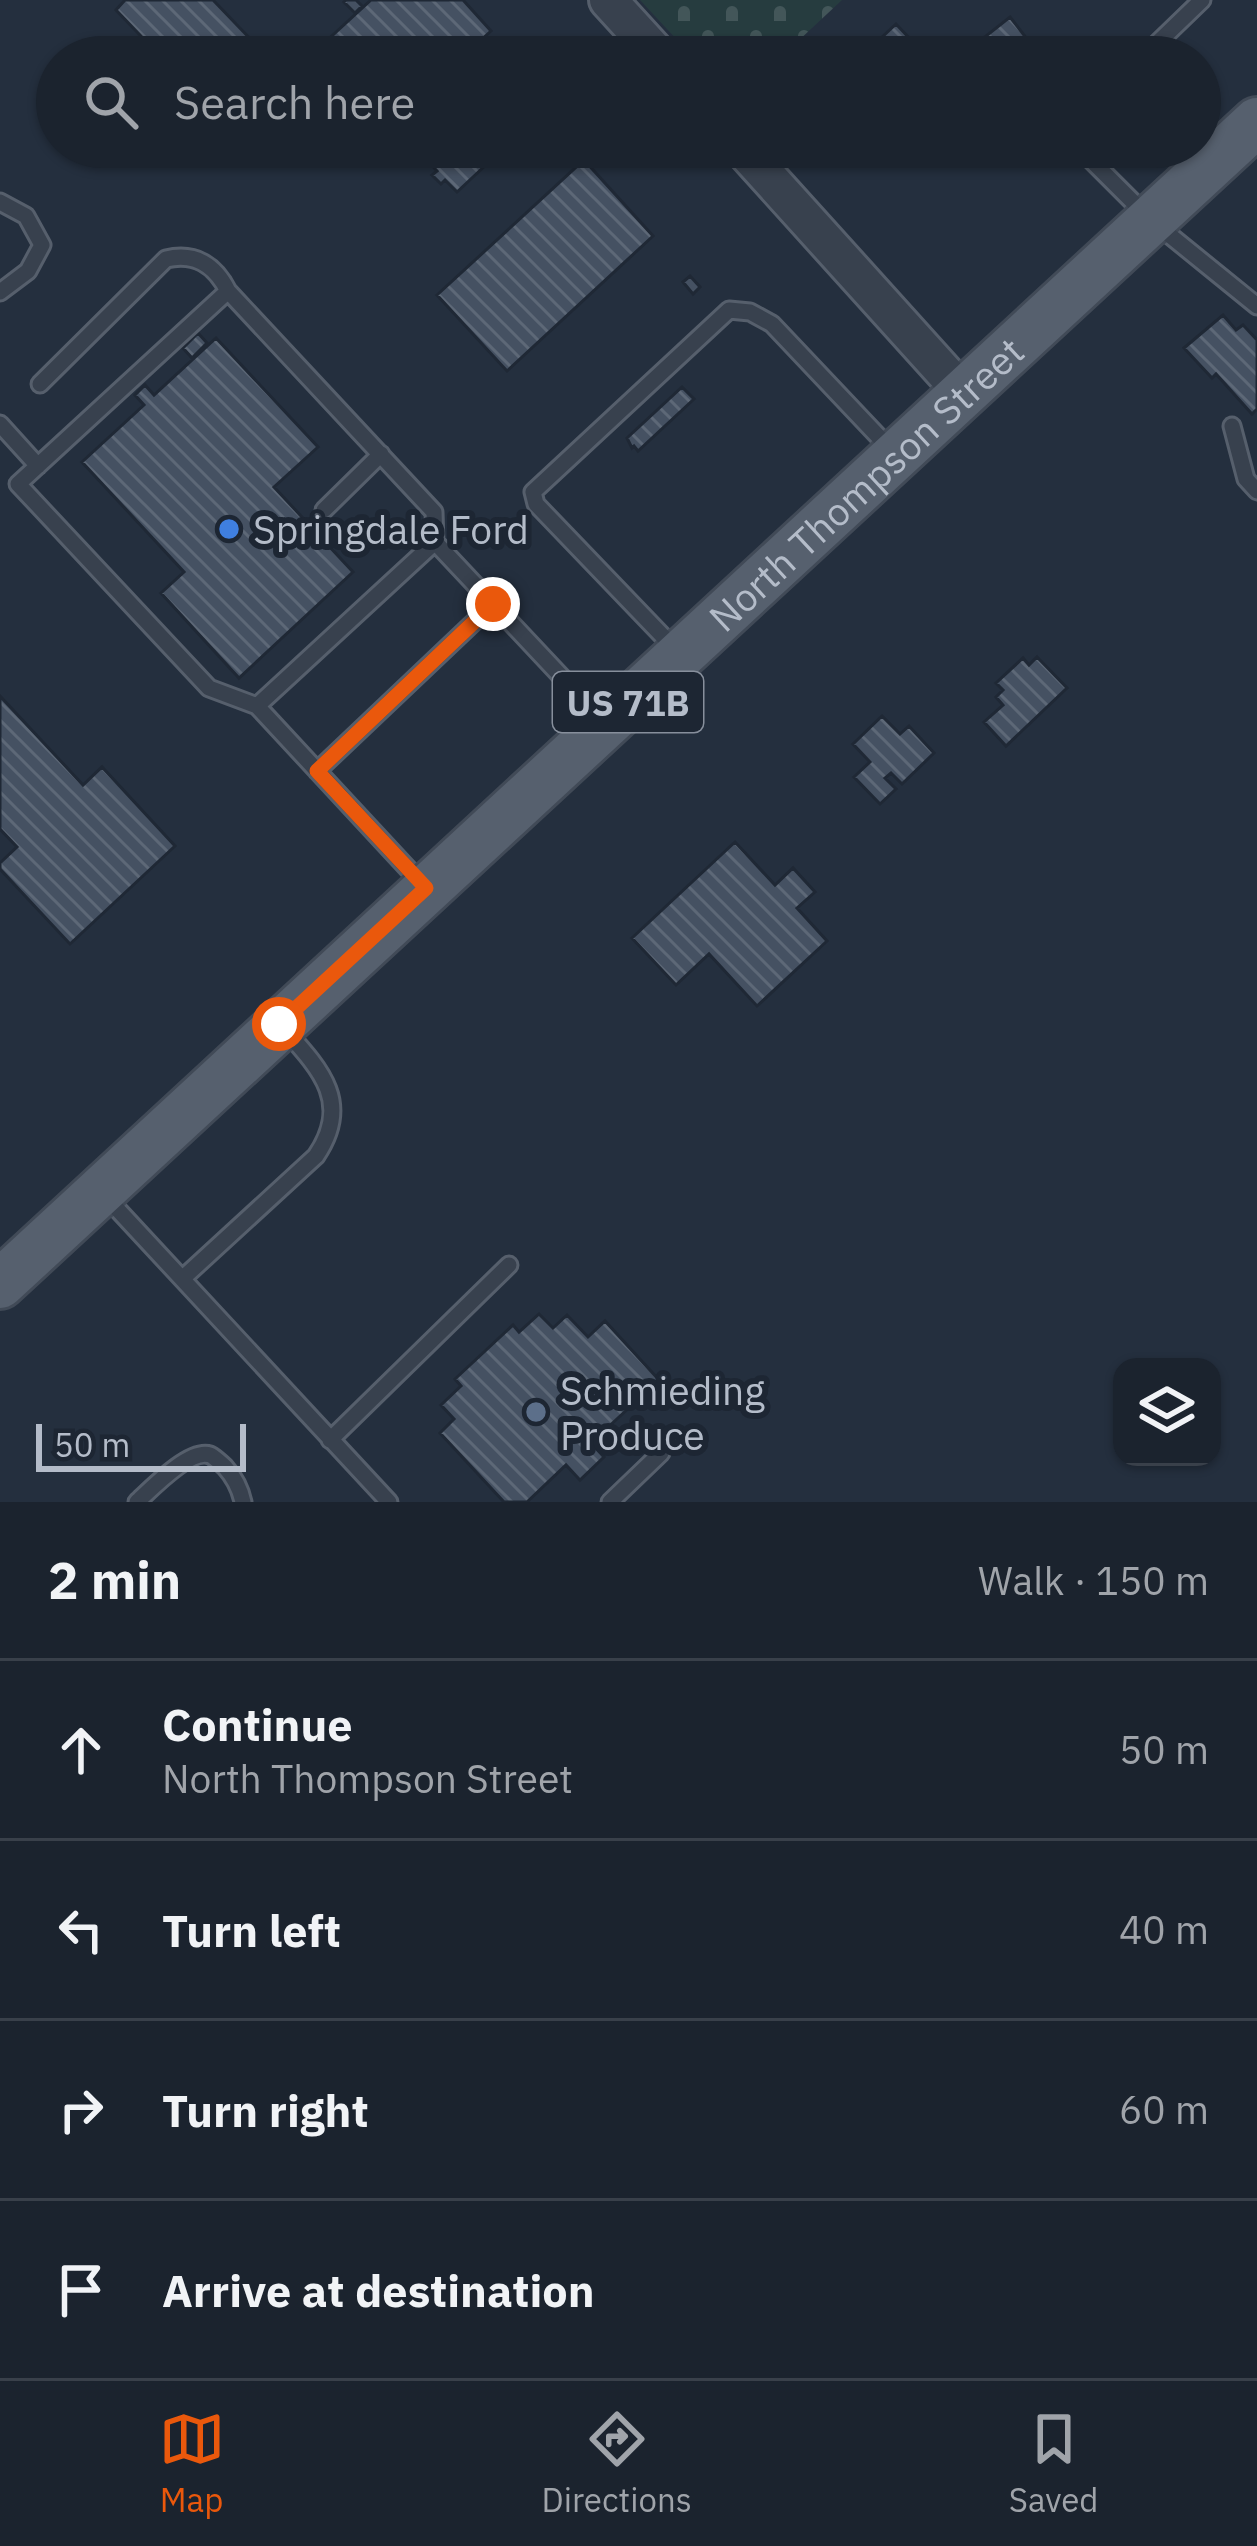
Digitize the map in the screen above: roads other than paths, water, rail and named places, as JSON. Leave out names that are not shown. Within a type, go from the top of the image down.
[{"type":"main road","name":"North Thompson Street","points":[[0,1284],[1151,220],[1196,168]]},
{"type":"street","points":[[608,0],[640,36]]},
{"type":"street","points":[[759,168],[963,393]]},
{"type":"lane","points":[[1165,36],[1202,0]]},
{"type":"lane","points":[[1099,168],[1151,220],[1257,306]]},
{"type":"lane","points":[[0,202],[26,216],[42,245],[28,271],[0,292]]},
{"type":"lane","points":[[40,384],[166,259],[184,255],[205,262],[434,512],[435,542],[605,723]]},
{"type":"lane","points":[[228,291],[18,484],[209,688],[256,706],[426,888]]},
{"type":"lane","points":[[680,654],[536,504],[533,492],[594,434],[729,310],[750,312],[772,324],[896,455]]},
{"type":"lane","points":[[0,424],[38,466]]},
{"type":"lane","points":[[1232,426],[1246,479],[1257,491]]},
{"type":"lane","points":[[324,510],[381,454]]},
{"type":"lane","points":[[256,706],[435,542]]},
{"type":"lane","points":[[317,771],[493,604]]},
{"type":"lane","points":[[182,1279],[316,1156],[328,1138],[330,1096],[320,1069],[279,1024]]},
{"type":"lane","points":[[100,1191],[389,1502]]},
{"type":"lane","points":[[330,1440],[509,1265]]},
{"type":"lane","points":[[610,1502],[661,1453]]},
{"type":"lane","points":[[137,1502],[199,1454],[222,1464],[234,1479],[242,1502]]},
{"type":"place","name":"Springdale Ford","points":[[229,529]]},
{"type":"place","name":"Schmieding Produce","points":[[536,1412]]}]
